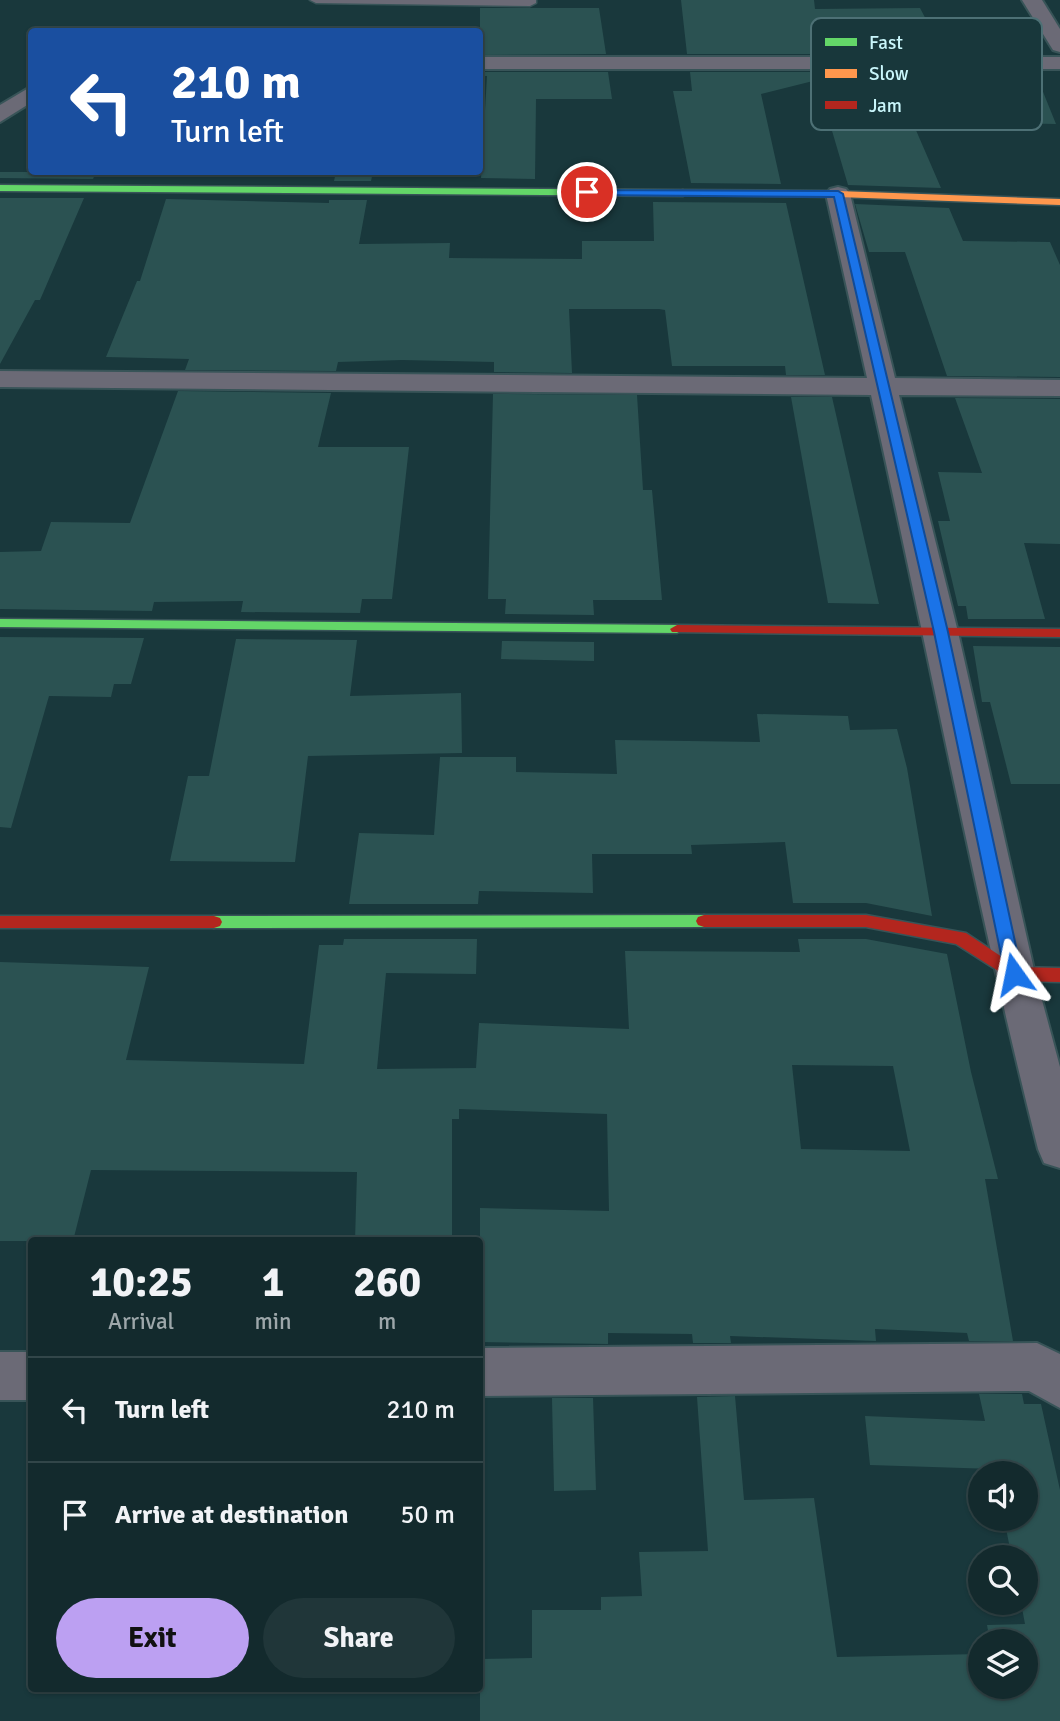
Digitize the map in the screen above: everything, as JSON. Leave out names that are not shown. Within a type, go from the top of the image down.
[{"type":"street","points":[[1031,0],[1060,46]]},
{"type":"street","points":[[483,63],[811,63]]},
{"type":"street","points":[[1042,63],[1060,63]]},
{"type":"street","points":[[0,115],[28,95]]},
{"type":"street","points":[[0,188],[838,194],[1060,202]]},
{"type":"street","points":[[838,194],[941,632],[1014,974],[1060,1149]]},
{"type":"street","points":[[0,379],[1060,388]]},
{"type":"street","points":[[0,624],[1060,633]]},
{"type":"street","points":[[0,922],[866,921],[960,938],[1014,974],[1060,975]]},
{"type":"street","points":[[483,1372],[1037,1367],[1060,1384]]},
{"type":"street","points":[[0,1376],[28,1376]]},
{"type":"lane","points":[[316,0],[530,3],[530,0]]},
{"type":"building","points":[[681,0],[814,0],[815,9],[920,8],[925,18],[811,18],[811,54],[687,54]]},
{"type":"building","points":[[480,8],[599,8],[606,54],[483,55],[483,28],[480,28]]},
{"type":"building","points":[[483,72],[608,72],[612,99],[536,99],[535,179],[481,178],[487,76],[483,76]]},
{"type":"building","points":[[690,72],[811,72],[811,82],[761,94],[781,184],[691,183],[673,91],[692,91]]},
{"type":"building","points":[[1042,89],[1056,124],[1042,124]]},
{"type":"building","points":[[832,130],[916,130],[941,188],[848,185]]},
{"type":"building","points":[[0,172],[28,172],[28,175],[95,175],[93,179],[0,178]]},
{"type":"building","points":[[335,175],[372,175],[371,181],[334,181]]},
{"type":"building","points":[[0,198],[84,198],[40,300],[35,300],[0,364]]},
{"type":"building","points":[[166,199],[329,203],[329,200],[367,200],[359,244],[450,243],[449,258],[582,259],[582,241],[654,241],[653,202],[786,203],[825,375],[786,375],[785,366],[672,366],[665,310],[659,309],[569,309],[572,373],[494,372],[494,362],[402,360],[338,362],[336,371],[185,370],[189,359],[106,357],[137,281],[140,281]]},
{"type":"building","points":[[855,204],[949,208],[963,241],[1050,242],[1060,265],[1060,377],[947,376],[905,252],[869,252]]},
{"type":"building","points":[[178,391],[331,393],[318,447],[409,447],[392,599],[362,599],[360,613],[241,612],[243,601],[154,602],[152,611],[0,609],[0,552],[41,551],[51,522],[130,523]]},
{"type":"building","points":[[493,394],[637,395],[643,490],[652,490],[662,600],[593,600],[594,615],[505,614],[506,599],[488,599]]},
{"type":"building","points":[[791,397],[832,397],[879,604],[828,603]]},
{"type":"building","points":[[955,398],[1060,399],[1060,544],[1024,543],[1045,619],[968,619],[966,606],[958,606],[938,521],[950,521],[938,472],[982,473]]},
{"type":"building","points":[[0,637],[144,638],[131,684],[114,684],[111,697],[49,696],[11,828],[0,827]]},
{"type":"building","points":[[236,639],[357,640],[350,696],[461,693],[462,753],[308,756],[295,862],[170,861],[188,776],[209,776]]},
{"type":"building","points":[[502,641],[594,642],[594,661],[501,659]]},
{"type":"building","points":[[973,646],[1060,647],[1060,784],[1011,784],[990,702],[982,702]]},
{"type":"building","points":[[757,714],[848,716],[850,730],[897,729],[907,768],[932,916],[866,903],[793,903],[785,842],[691,845],[692,854],[592,854],[593,893],[479,891],[478,904],[349,904],[359,833],[434,835],[440,757],[516,757],[516,772],[617,774],[615,740],[760,742]]},
{"type":"building","points":[[344,939],[477,939],[476,974],[386,973],[377,1069],[476,1068],[479,1023],[629,1029],[625,951],[800,952],[798,939],[866,939],[947,954],[971,1072],[998,1179],[985,1179],[1013,1341],[969,1341],[967,1333],[875,1329],[876,1341],[730,1336],[731,1343],[693,1343],[692,1334],[608,1333],[608,1344],[483,1342],[483,1237],[480,1237],[480,1208],[609,1211],[607,1114],[459,1109],[459,1119],[452,1119],[452,1237],[355,1237],[357,1172],[91,1170],[74,1237],[28,1237],[28,1241],[0,1241],[0,962],[149,967],[126,1060],[304,1064],[319,945],[343,945]],"holes":[[[792,1065],[893,1066],[910,1151],[801,1149]]]},
{"type":"building","points":[[979,1394],[1022,1394],[1024,1404],[1041,1404],[1060,1490],[1060,1721],[480,1721],[483,1659],[532,1658],[532,1610],[601,1610],[601,1597],[642,1596],[639,1552],[708,1551],[697,1397],[735,1396],[744,1500],[814,1498],[837,1657],[968,1654],[968,1699],[1038,1699],[1038,1629],[988,1629],[987,1625],[1025,1624],[1023,1615],[1038,1615],[1038,1545],[1009,1545],[1006,1531],[1038,1531],[1038,1461],[968,1461],[968,1468],[870,1465],[865,1416],[985,1421]]},
{"type":"building","points":[[552,1398],[593,1398],[596,1490],[554,1491]]},
{"type":"traffic: fast","points":[[0,188],[683,193]]},
{"type":"traffic: fast","points":[[0,623],[677,629]]},
{"type":"traffic: fast","points":[[214,922],[704,921]]},
{"type":"traffic: slow","points":[[683,193],[838,194],[1060,202]]},
{"type":"traffic: jam","points":[[677,629],[1060,633]]},
{"type":"traffic: jam","points":[[704,921],[866,921],[960,938],[1014,974],[1060,975]]},
{"type":"traffic: jam","points":[[0,922],[214,922]]},
{"type":"route","points":[[587,192],[838,194],[941,632],[1014,974]]}]
